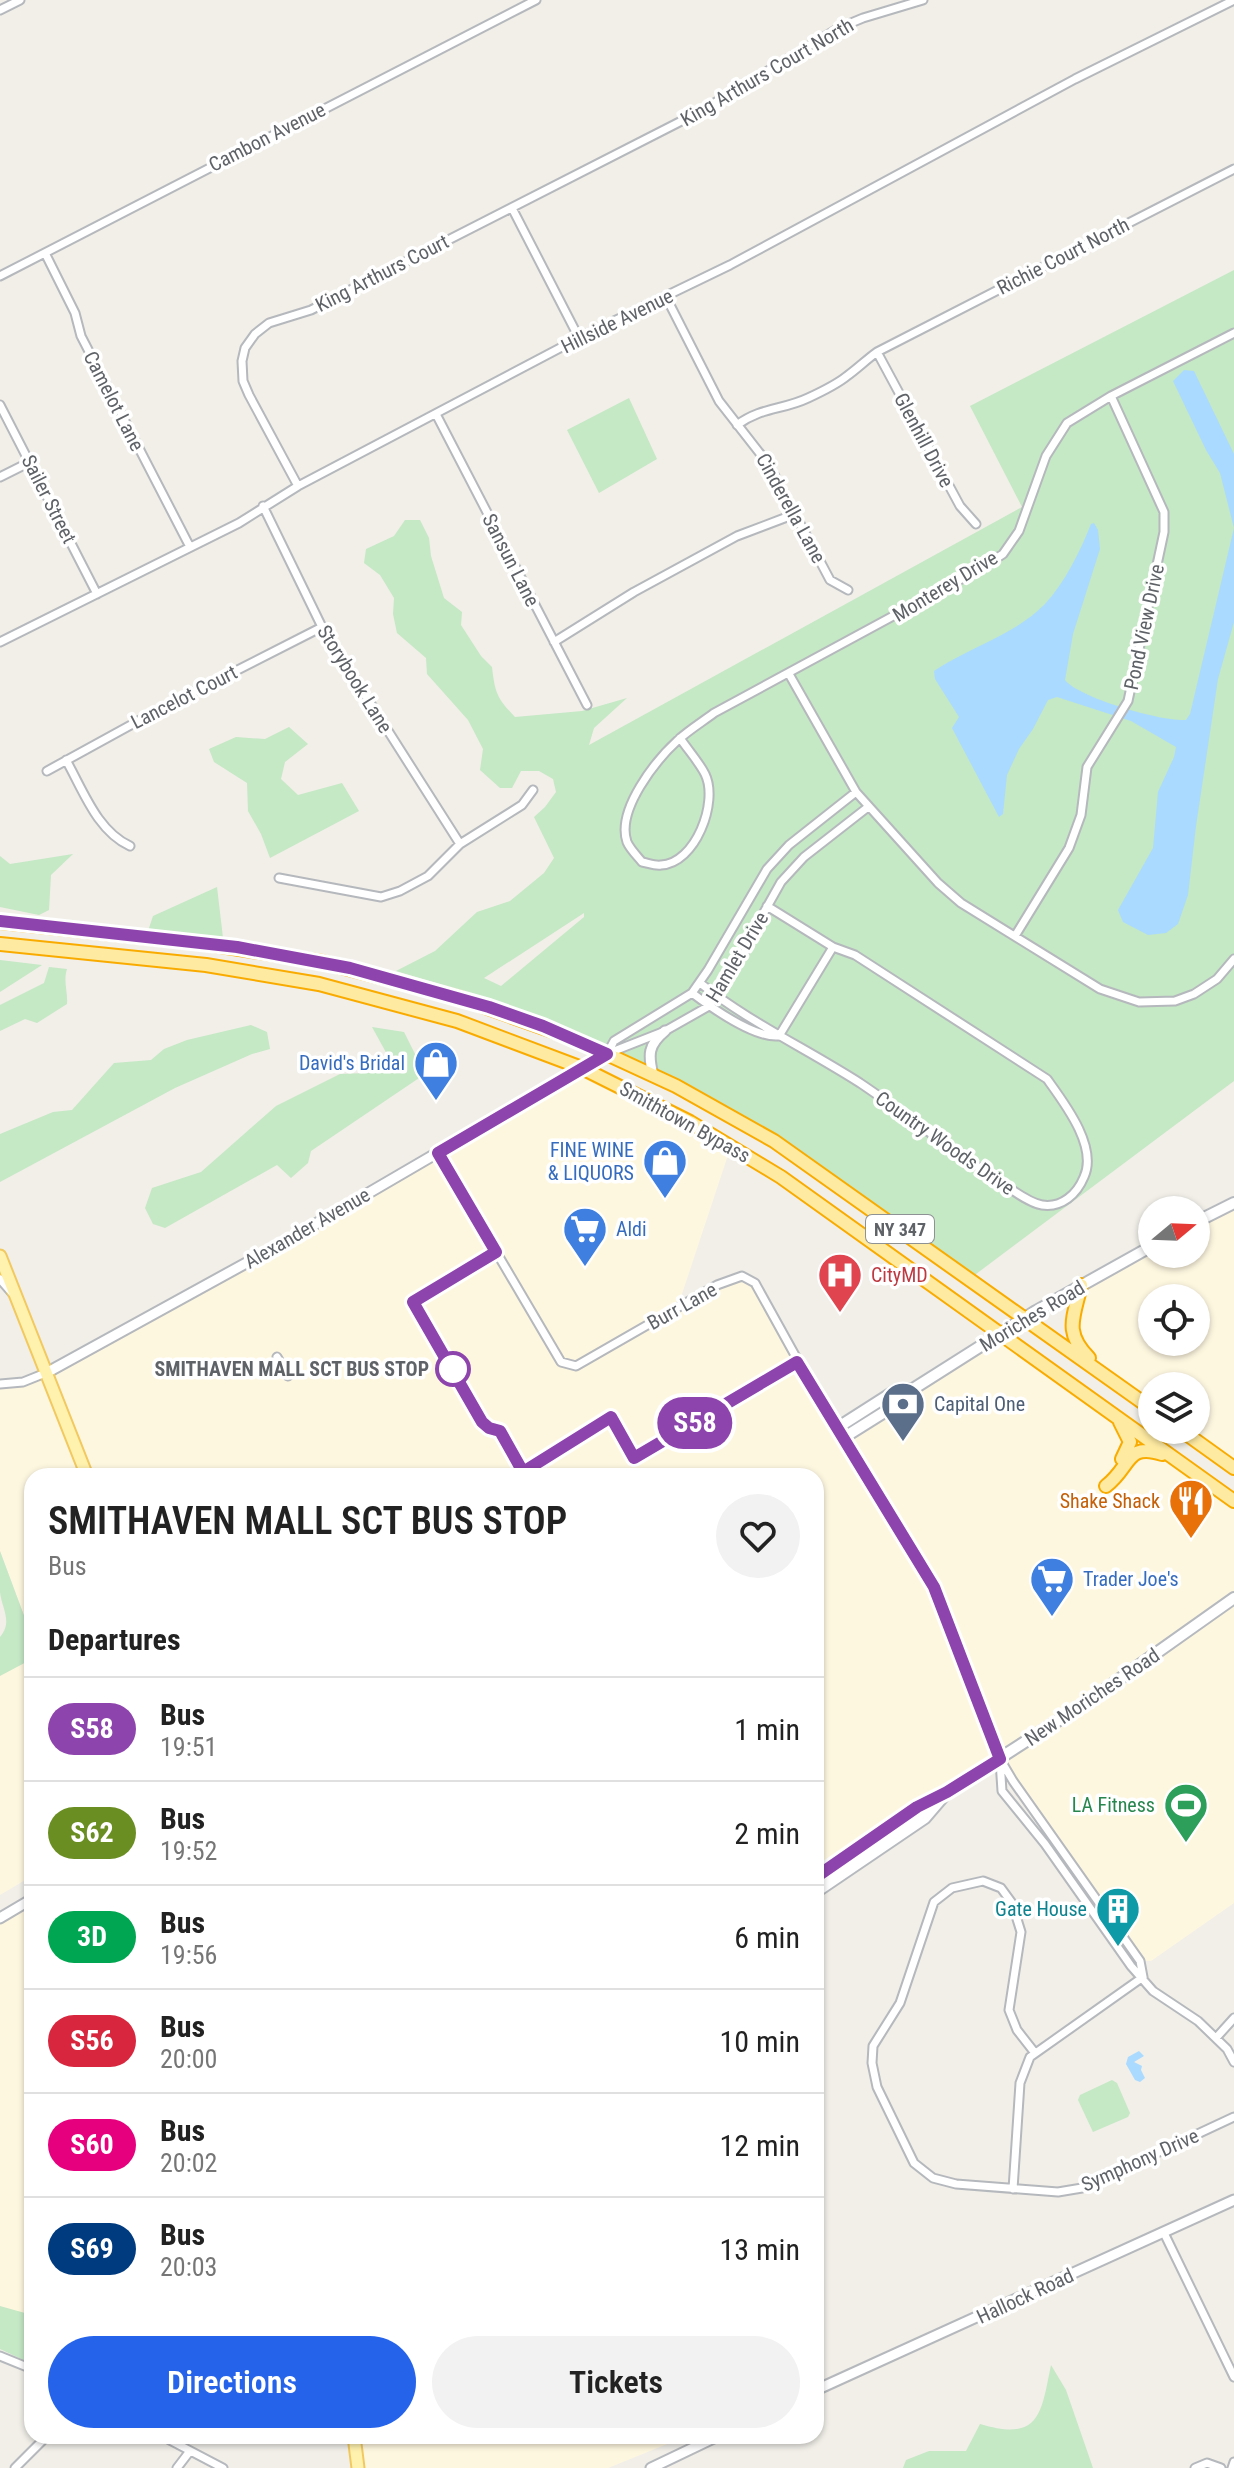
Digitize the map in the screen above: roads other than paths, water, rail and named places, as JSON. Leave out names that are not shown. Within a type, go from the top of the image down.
[{"type":"highway","name":"Smithtown Bypass","points":[[3,922],[237,947],[350,968],[489,1007],[543,1026],[653,1075],[724,1112],[798,1157],[1138,1399]]},
{"type":"highway","name":"Smithtown Bypass","points":[[0,944],[206,965],[319,984],[457,1021],[582,1068],[690,1122],[757,1162],[1234,1501]]},
{"type":"highway","points":[[1081,1285],[1072,1321],[1073,1337],[1108,1378]]},
{"type":"highway","points":[[1118,1417],[1130,1438],[1130,1444],[1106,1486],[1117,1478],[1131,1457],[1141,1449],[1175,1458]]},
{"type":"highway","points":[[1201,1444],[1234,1468]]},
{"type":"main road","points":[[1210,1215],[1234,1203]]},
{"type":"main road","name":"Moriches Road","points":[[840,1433],[902,1401],[913,1389],[1025,1318],[1138,1254]]},
{"type":"main road","points":[[0,1256],[84,1468]]},
{"type":"main road","name":"New Moriches Road","points":[[824,1871],[917,1807],[947,1792],[1090,1700],[1234,1598]]},
{"type":"main road","name":"New Moriches Road","points":[[824,1887],[925,1818],[947,1792]]},
{"type":"main road","points":[[355,2444],[358,2468]]},
{"type":"street","points":[[0,10],[20,0]]},
{"type":"street","name":"Cambon Avenue","points":[[0,276],[536,0]]},
{"type":"street","name":"King Arthurs Court North","points":[[658,133],[767,74],[839,28],[923,0]]},
{"type":"street","name":"Hillside Avenue","points":[[0,642],[239,523],[298,486],[579,338],[666,297],[1075,79],[1234,0]]},
{"type":"street","name":"King Arthurs Court","points":[[298,486],[243,381],[245,348],[255,334],[269,323],[311,310],[658,133]]},
{"type":"street","name":"Richie Court North","points":[[877,352],[1234,169]]},
{"type":"street","points":[[512,208],[579,338]]},
{"type":"street","name":"Camelot Lane","points":[[45,253],[75,313],[81,336],[190,547]]},
{"type":"street","name":"Cinderella Lane","points":[[666,297],[719,401],[769,465],[830,580],[848,590]]},
{"type":"street","name":"Monterey Drive","points":[[680,738],[707,776],[710,805],[701,832],[679,859],[662,866],[642,862],[627,843],[625,820],[631,802],[653,769],[680,738],[714,713],[1003,554],[1019,531],[1046,456],[1067,423],[1111,396],[1234,333]]},
{"type":"street","points":[[737,425],[767,408],[804,400],[847,377],[877,352]]},
{"type":"street","name":"Glenhill Drive","points":[[877,352],[960,506],[976,524]]},
{"type":"street","name":"Pond View Drive","points":[[1015,936],[1069,848],[1081,815],[1087,767],[1128,701],[1164,532],[1164,512],[1111,396]]},
{"type":"street","name":"Sailer Street","points":[[0,405],[97,594]]},
{"type":"street","name":"Sansun Lane","points":[[436,414],[587,705]]},
{"type":"street","points":[[0,477],[30,462]]},
{"type":"street","name":"Storybook Lane","points":[[263,506],[322,627],[460,844]]},
{"type":"street","points":[[554,642],[634,592],[737,536],[795,514]]},
{"type":"street","name":"Lancelot Court","points":[[47,771],[322,627]]},
{"type":"street","points":[[789,674],[856,792],[938,883],[961,903],[1100,989],[1139,1002],[1175,1001],[1194,994],[1217,979],[1234,959]]},
{"type":"street","points":[[66,760],[105,829],[116,840],[130,846]]},
{"type":"street","points":[[279,878],[381,897],[400,891],[428,876],[460,844],[522,805],[533,790]]},
{"type":"street","name":"Hamlet Drive","points":[[607,1054],[614,1041],[692,993],[767,869],[796,839],[856,792]]},
{"type":"street","name":"Hamlet Drive","points":[[607,1054],[665,1031],[709,1006],[747,948],[781,882],[809,853],[868,807]]},
{"type":"street","points":[[796,839],[809,853]]},
{"type":"street","name":"Country Woods Drive","points":[[700,983],[779,1036],[860,1084],[959,1156],[1032,1201],[1041,1205],[1059,1204],[1080,1186],[1088,1168],[1089,1155],[1065,1105],[1047,1079],[855,955],[833,947],[767,906]]},
{"type":"street","points":[[779,1036],[833,947]]},
{"type":"street","name":"Country Woods Drive","points":[[692,993],[758,1034],[779,1036]]},
{"type":"street","points":[[653,1075],[650,1049],[655,1039],[665,1031]]},
{"type":"street","name":"Alexander Avenue","points":[[0,1384],[23,1382],[48,1372],[288,1240],[607,1054]]},
{"type":"street","name":"Burr Lane","points":[[438,1153],[561,1362],[576,1366],[717,1285],[742,1276],[755,1283],[840,1433],[934,1587],[1000,1759]]},
{"type":"street","points":[[0,1279],[18,1299]]},
{"type":"street","points":[[277,1357],[288,1376]]},
{"type":"street","points":[[1000,1759],[1140,1961],[1143,1977]]},
{"type":"street","points":[[1000,1759],[1002,1791],[1045,1844],[1131,1966],[1153,1991],[1198,2021],[1227,2049],[1234,2062]]},
{"type":"street","name":"Symphony Drive","points":[[1035,2053],[1017,2030],[1009,2010],[1021,1932],[1012,1903],[1001,1888],[983,1881],[952,1888],[934,1902],[900,2003],[873,2046],[872,2063],[877,2087],[914,2163],[933,2178],[956,2184],[1058,2192],[1082,2188],[1234,2117]]},
{"type":"street","points":[[0,1918],[24,1904]]},
{"type":"street","points":[[1013,2189],[1020,2083],[1030,2057],[1143,1977]]},
{"type":"street","points":[[1216,2038],[1234,2018]]},
{"type":"street","name":"Hallock Road","points":[[824,2386],[1234,2200]]},
{"type":"street","points":[[1164,2233],[1234,2377]]},
{"type":"street","points":[[0,2356],[24,2365]]},
{"type":"street","points":[[15,2468],[39,2444]]},
{"type":"street","points":[[177,2444],[223,2468]]},
{"type":"street","points":[[651,2468],[701,2444]]},
{"type":"street","points":[[177,2468],[190,2451]]},
{"type":"street","points":[[1232,2468],[1234,2462]]},
{"type":"street","points":[[1195,2468],[1207,2463],[1221,2468]]},
{"type":"water","points":[[1184,370],[1194,371],[1234,454],[1234,528],[1220,473],[1173,381]]},
{"type":"water","points":[[1094,523],[1100,549],[1073,634],[1065,680],[1087,694],[1122,708],[1186,720],[1190,714],[1234,528],[1234,622],[1218,679],[1188,895],[1178,924],[1166,933],[1148,935],[1123,922],[1118,910],[1153,848],[1158,792],[1176,747],[1131,721],[1057,697],[1048,700],[1007,775],[1003,814],[999,817],[952,728],[959,717],[935,679],[934,671],[1020,624],[1045,604],[1065,576]]},
{"type":"water","points":[[1139,2051],[1144,2056],[1134,2062],[1142,2066],[1145,2078],[1140,2082],[1135,2080],[1126,2064],[1128,2057]]},
{"type":"place","name":"David's Bridal","points":[[436,1102]]},
{"type":"place","name":"FINE WINE & LIQUORS","points":[[665,1200]]},
{"type":"place","name":"Aldi","points":[[585,1268]]},
{"type":"place","name":"CityMD","points":[[840,1314]]},
{"type":"place","name":"SMITHAVEN MALL SCT BUS STOP","points":[[453,1369]]},
{"type":"place","name":"Capital One","points":[[903,1443]]},
{"type":"place","name":"Shake Shack","points":[[1191,1540]]},
{"type":"place","name":"Trader Joe's","points":[[1052,1618]]},
{"type":"place","name":"LA Fitness","points":[[1186,1844]]},
{"type":"place","name":"Gate House","points":[[1118,1948]]}]
